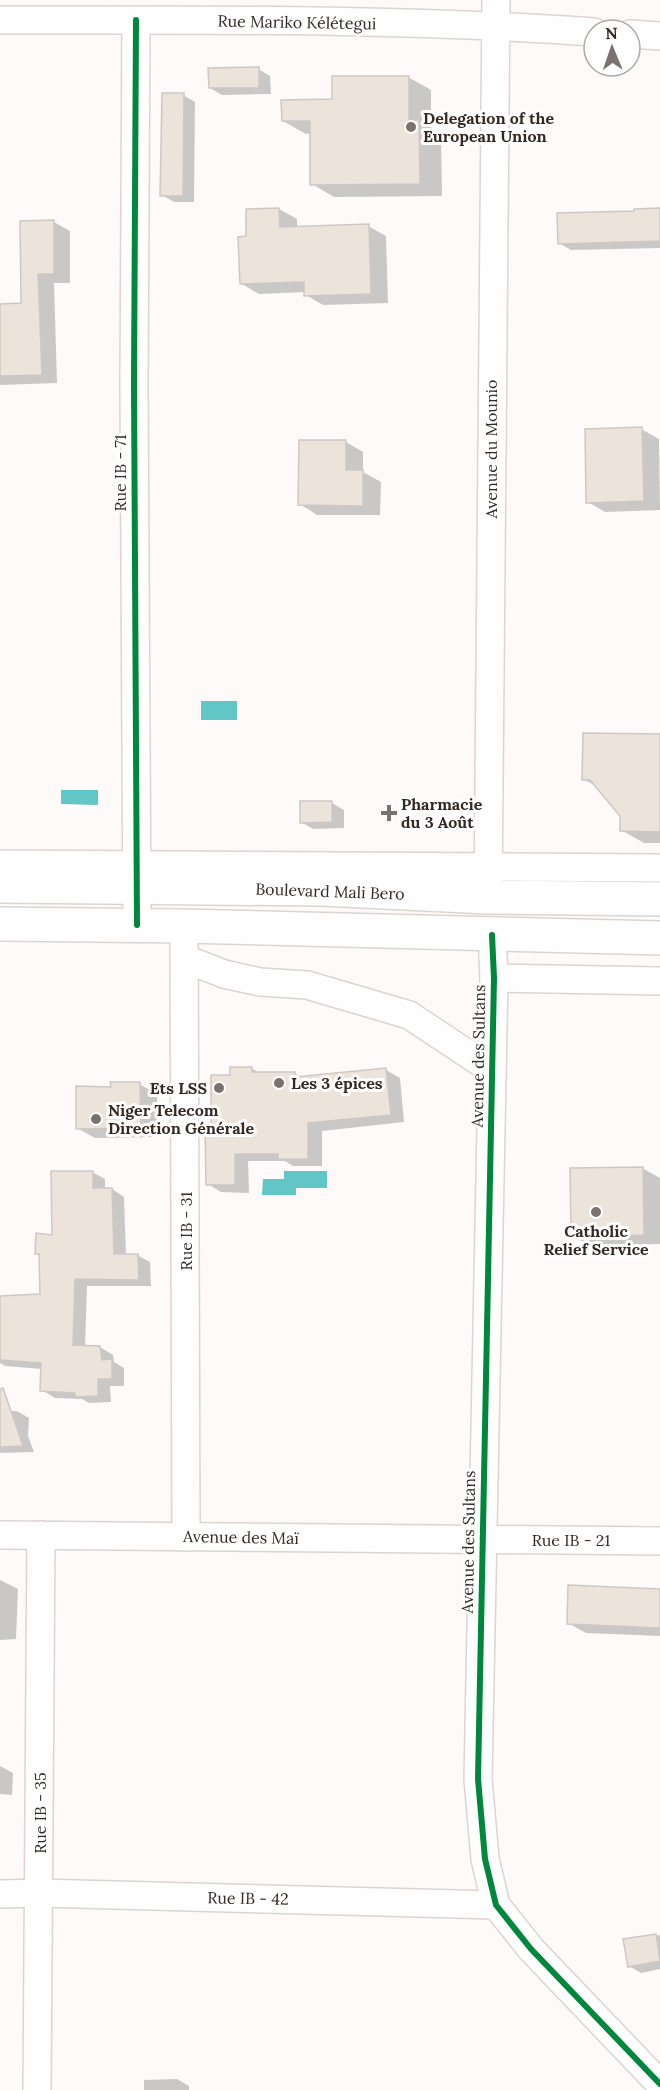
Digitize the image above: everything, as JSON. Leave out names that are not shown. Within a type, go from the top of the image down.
[{"type":"main road","name":"Boulevard Mali Bero","points":[[0,886],[136,876],[322,889],[489,883],[660,899]]},
{"type":"main road","points":[[0,924],[137,925],[660,938]]},
{"type":"street","name":"Rue Mariko Kélétegui","points":[[0,20],[153,14],[496,13],[582,30]]},
{"type":"street","name":"Avenue du Mounio","points":[[489,883],[496,13]]},
{"type":"street","name":"Rue IB - 71","points":[[137,925],[134,395],[153,14]]},
{"type":"street","points":[[642,35],[660,36]]},
{"type":"street","name":"Boulevard Mali Bero","points":[[0,864],[136,876]]},
{"type":"street","name":"Boulevard Mali Bero","points":[[489,883],[660,868]]},
{"type":"street","name":"Rue IB - 31","points":[[184,926],[186,958],[186,1536]]},
{"type":"street","name":"Avenue des Sultans","points":[[492,935],[494,978],[478,1779],[485,1859],[496,1905],[531,1949],[660,2084]]},
{"type":"street","points":[[186,958],[224,974],[260,982],[307,985],[409,1015],[492,1070]]},
{"type":"street","points":[[494,978],[660,981]]},
{"type":"street","name":"Avenue des Maï","points":[[0,1535],[481,1540]]},
{"type":"street","name":"Rue IB - 35","points":[[37,2090],[41,1535]]},
{"type":"street","name":"Rue IB - 21","points":[[481,1540],[660,1541]]},
{"type":"street","name":"Rue IB - 42","points":[[0,1894],[39,1893],[496,1905]]},
{"type":"water","points":[[201,701],[237,701],[237,720],[201,720]]},
{"type":"water","points":[[61,790],[98,790],[98,805],[61,804]]},
{"type":"water","points":[[284,1171],[327,1171],[327,1188],[296,1188],[296,1195],[262,1195],[263,1179],[284,1179]]},
{"type":"building","points":[[259,67],[259,88],[209,88],[208,68]]},
{"type":"building","points":[[332,76],[409,76],[409,120],[419,120],[420,184],[310,185],[310,121],[282,121],[281,100],[332,99]]},
{"type":"building","points":[[162,93],[184,93],[183,196],[160,196]]},
{"type":"building","points":[[279,208],[280,227],[369,224],[371,294],[304,296],[304,282],[240,284],[238,237],[246,236],[246,209]]},
{"type":"building","points":[[660,208],[660,241],[558,244],[557,213]]},
{"type":"building","points":[[54,220],[54,274],[38,274],[42,375],[0,376],[0,304],[21,303],[20,221]]},
{"type":"building","points":[[642,427],[644,501],[586,503],[585,429]]},
{"type":"building","points":[[299,440],[346,440],[346,470],[363,470],[363,506],[298,505]]},
{"type":"building","points":[[583,733],[660,734],[660,832],[620,831],[620,816],[590,780],[582,780]]},
{"type":"building","points":[[300,801],[332,801],[332,822],[300,823]]},
{"type":"building","points":[[230,1067],[252,1067],[252,1072],[295,1072],[295,1077],[386,1068],[391,1115],[308,1123],[308,1159],[278,1159],[278,1154],[235,1154],[235,1185],[206,1185],[205,1128],[211,1128],[211,1075],[230,1075]]},
{"type":"building","points":[[110,1082],[140,1082],[141,1128],[76,1129],[76,1086],[111,1087]]},
{"type":"building","points":[[643,1167],[644,1235],[571,1236],[570,1168]]},
{"type":"building","points":[[51,1171],[93,1171],[93,1188],[112,1188],[114,1254],[138,1254],[139,1280],[75,1279],[73,1345],[100,1346],[102,1360],[112,1359],[112,1379],[98,1379],[98,1396],[75,1397],[75,1393],[40,1391],[41,1363],[0,1360],[0,1296],[40,1294],[39,1254],[35,1254],[36,1233],[52,1235]]},
{"type":"building","points":[[3,1388],[23,1446],[0,1447],[0,1389]]},
{"type":"building","points":[[568,1585],[660,1589],[660,1628],[567,1624]]},
{"type":"building","points":[[656,1934],[660,1961],[628,1967],[623,1939]]},
{"type":"cycle path","points":[[136,20],[134,384],[137,925]]},
{"type":"cycle path","points":[[492,935],[494,978],[478,1779],[485,1859],[496,1905],[531,1949],[660,2084]]},
{"type":"place","name":"Delegation of the European Union","points":[[411,127]]},
{"type":"place","name":"Pharmacie du 3 Août","points":[[389,813]]},
{"type":"place","name":"Les 3 épices","points":[[279,1083]]},
{"type":"place","name":"Ets LSS","points":[[219,1088]]},
{"type":"place","name":"Niger Telecom Direction Générale","points":[[96,1119]]},
{"type":"place","name":"Catholic Relief Service","points":[[596,1212]]}]
